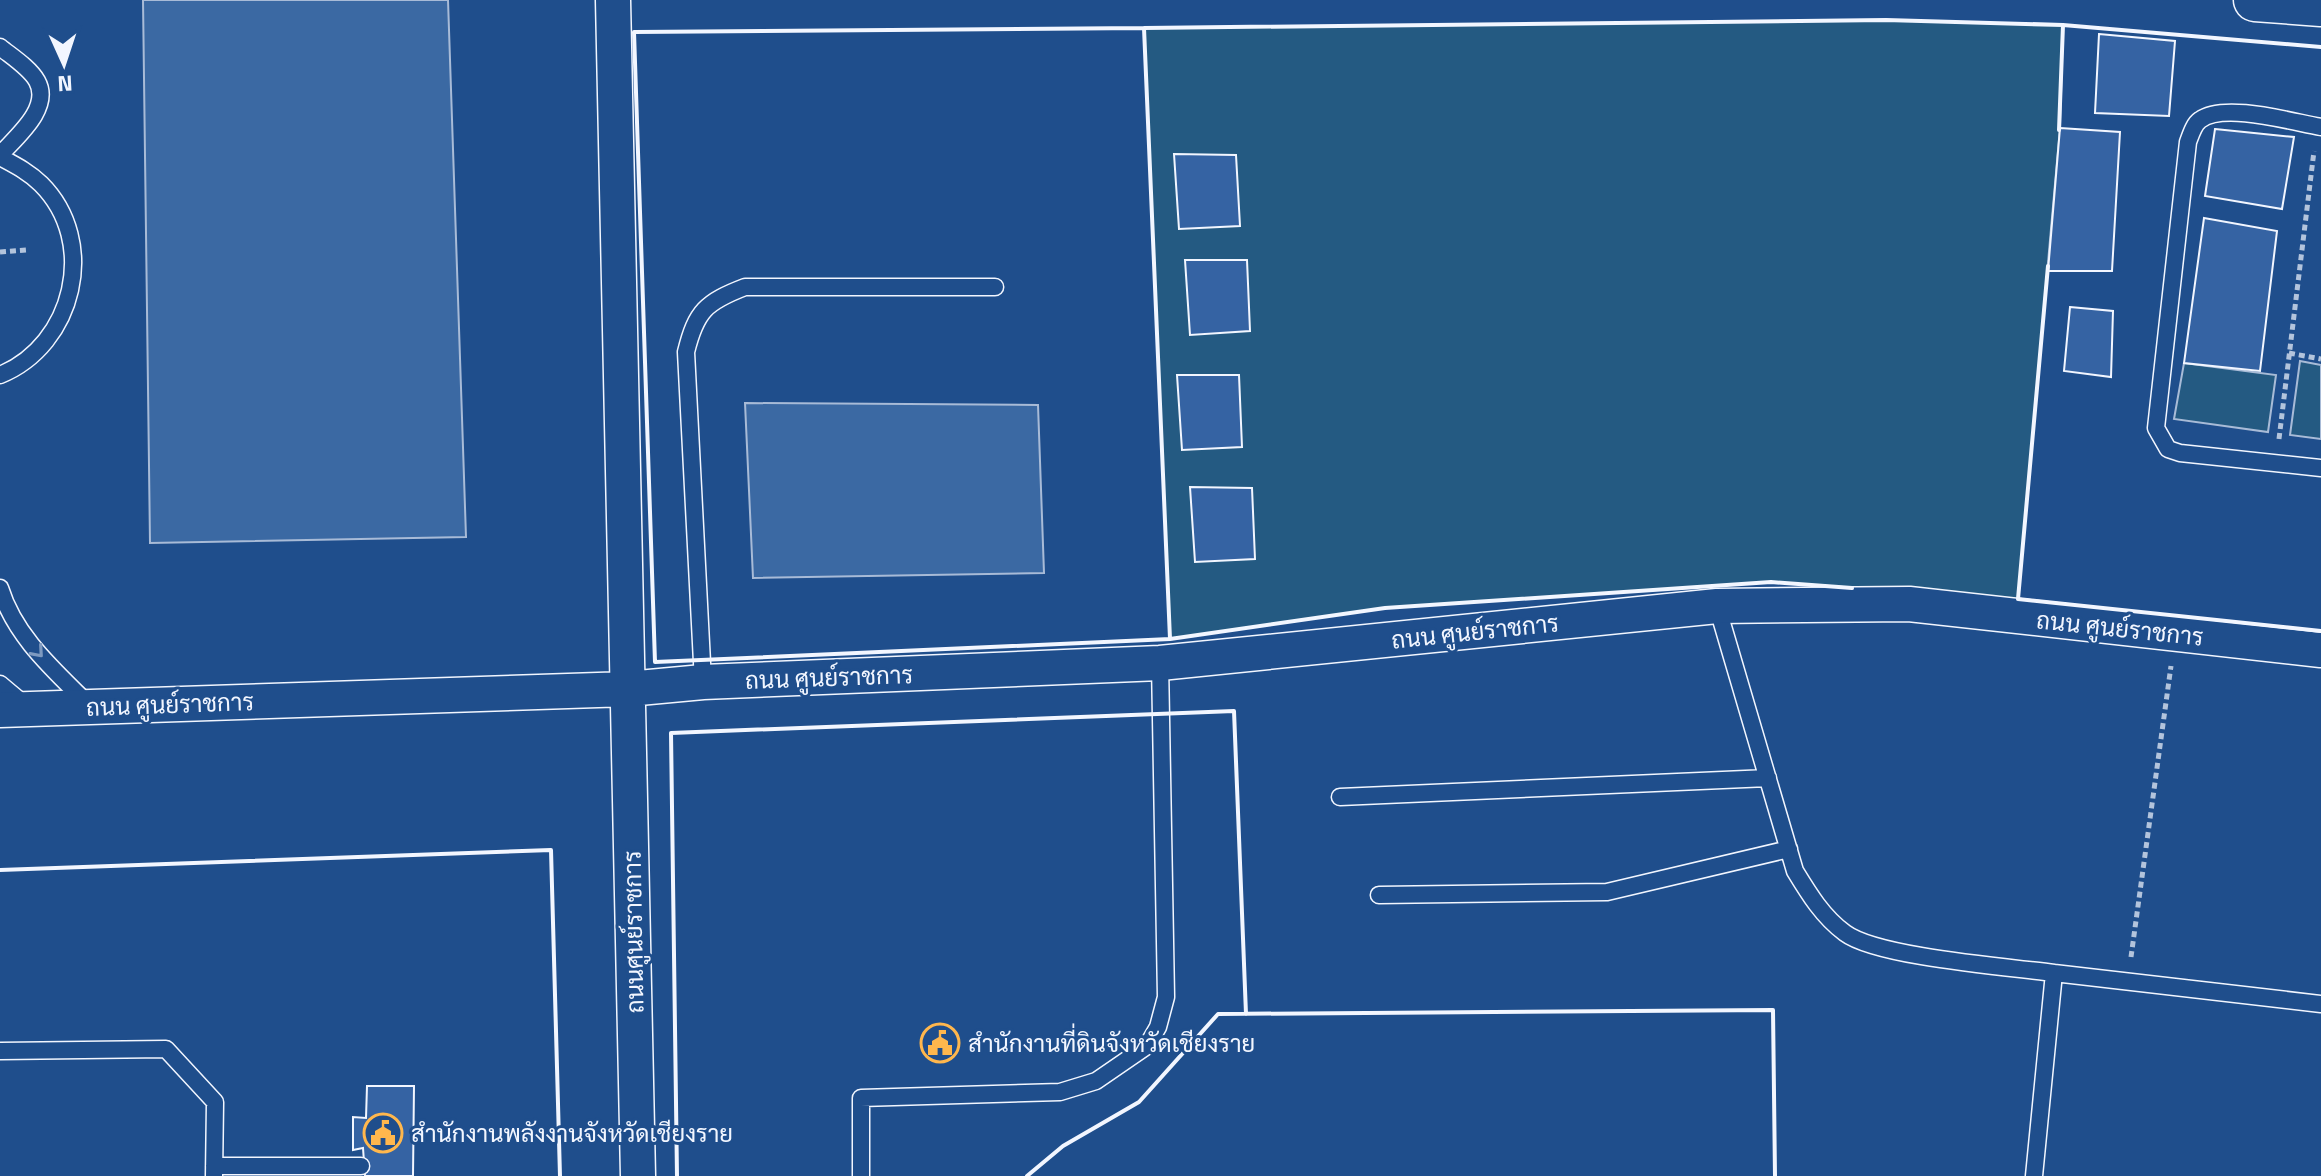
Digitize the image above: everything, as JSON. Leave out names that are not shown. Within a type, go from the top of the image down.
[{"type":"street","points":[[613,0],[628,689]]},
{"type":"street","points":[[2255,0],[2321,5]]},
{"type":"street","name":"ถนน ศูนย์ราชการ","points":[[14,709],[628,689],[703,682],[1160,663],[1717,606],[1909,604],[2321,650]]},
{"type":"street","name":"ถนนศูนย์ราชการ","points":[[628,689],[638,1176]]},
{"type":"lane","points":[[0,47],[37,81],[41,100],[33,118],[0,156],[23,169],[51,197],[69,232],[73,259],[69,298],[52,334],[34,354],[0,375]]},
{"type":"lane","points":[[2319,127],[2235,113],[2212,113],[2197,122],[2188,142],[2156,428],[2168,449],[2180,453],[2321,468]]},
{"type":"lane","points":[[703,682],[686,352],[693,321],[714,299],[745,287],[995,287]]},
{"type":"lane","points":[[0,588],[12,619],[28,641],[90,706]]},
{"type":"lane","points":[[1717,606],[1795,871],[1815,905],[1846,934],[1881,948],[2054,973],[2321,1004]]},
{"type":"lane","points":[[861,1176],[861,1098],[1060,1092],[1096,1081],[1147,1046],[1158,1027],[1166,997],[1160,663]]},
{"type":"lane","points":[[0,684],[14,709]]},
{"type":"lane","points":[[1340,797],[1768,778]]},
{"type":"lane","points":[[1379,895],[1607,892],[1789,849]]},
{"type":"lane","points":[[2034,1176],[2054,973]]},
{"type":"lane","points":[[0,1051],[166,1049],[215,1102],[214,1171],[361,1166]]},
{"type":"path","points":[[2276,463],[2319,127]]},
{"type":"path","points":[[0,252],[26,250]]},
{"type":"path","points":[[2289,353],[2321,359]]},
{"type":"path","points":[[2128,982],[2176,634]]},
{"type":"shaded area","points":[[143,0],[448,0],[466,537],[150,543]]},
{"type":"shaded area","points":[[1886,20],[2063,25],[2060,128],[2018,599],[1771,582],[1385,608],[1170,639],[1144,28]]},
{"type":"shaded area","points":[[2300,361],[2321,365],[2321,439],[2290,435]]},
{"type":"shaded area","points":[[2184,363],[2276,375],[2268,432],[2174,419]]},
{"type":"shaded area","points":[[745,403],[1038,405],[1044,573],[753,578]]},
{"type":"building","points":[[2099,34],[2175,41],[2169,116],[2095,113]]},
{"type":"building","points":[[2060,128],[2120,132],[2112,271],[2048,271]]},
{"type":"building","points":[[2215,129],[2294,137],[2282,209],[2205,196]]},
{"type":"building","points":[[1174,154],[1236,155],[1240,226],[1179,229]]},
{"type":"building","points":[[2204,218],[2277,231],[2260,371],[2184,363]]},
{"type":"building","points":[[1185,260],[1247,260],[1250,331],[1190,335]]},
{"type":"building","points":[[2070,307],[2113,311],[2111,377],[2064,371]]},
{"type":"building","points":[[1177,375],[1239,375],[1242,447],[1182,450]]},
{"type":"building","points":[[1190,487],[1252,488],[1255,559],[1195,562]]},
{"type":"building","name":"สำนักงานพลังงานจังหวัดเชียงราย","points":[[367,1086],[414,1086],[413,1176],[365,1176],[363,1148],[353,1150],[353,1117],[366,1118]]},
{"type":"wall","points":[[1852,588],[1771,582],[1385,608],[1170,639],[1144,28],[1886,20],[2063,25]]},
{"type":"wall","points":[[2059,130],[2063,25],[2321,47]]},
{"type":"wall","points":[[1144,28],[634,32],[655,662],[1170,639]]},
{"type":"wall","points":[[2048,266],[2018,599],[2321,631]]},
{"type":"wall","points":[[677,1176],[671,733],[1234,711],[1246,1014]]},
{"type":"wall","points":[[0,870],[551,850],[560,1176]]},
{"type":"wall","points":[[1027,1176],[1063,1146],[1139,1102],[1218,1014],[1773,1010],[1775,1176]]},
{"type":"place","name":"สำนักงานที่ดินจังหวัดเชียงราย","points":[[940,1043]]},
{"type":"place","name":"สำนักงานพลังงานจังหวัดเชียงราย","points":[[383,1133]]}]
